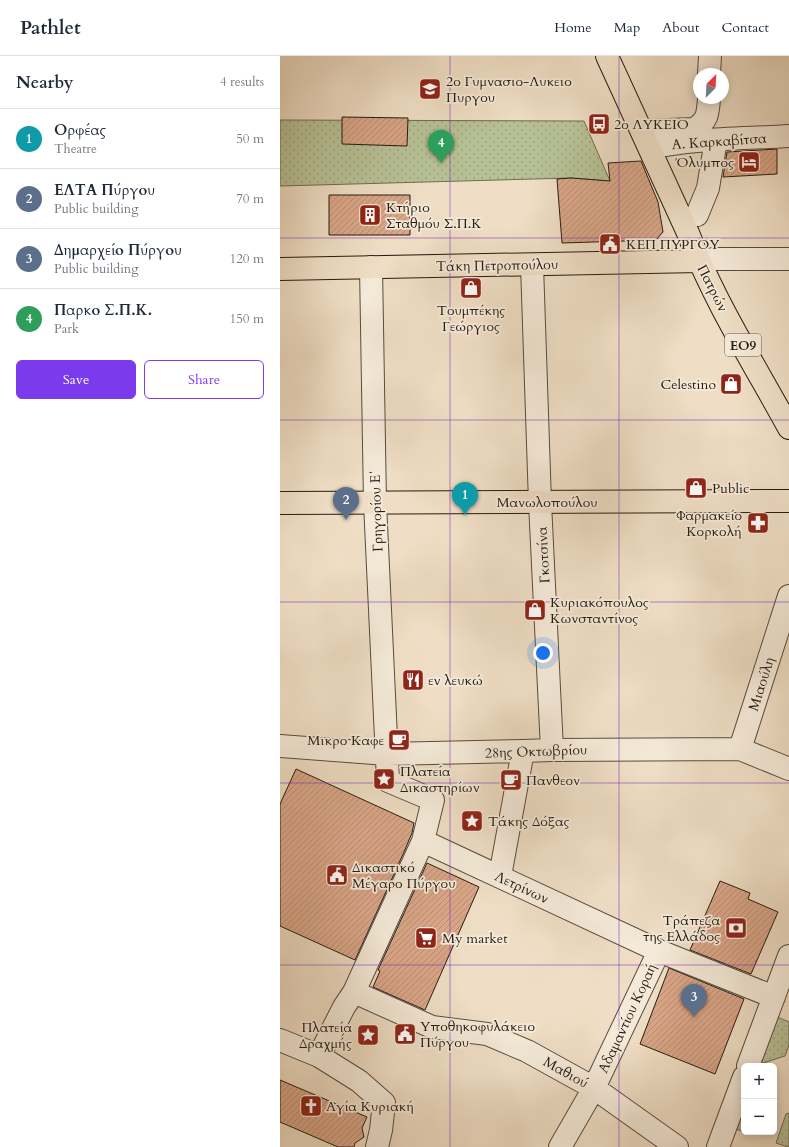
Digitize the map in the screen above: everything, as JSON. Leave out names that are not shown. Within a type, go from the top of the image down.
[{"type":"main road","name":"Πατρών","points":[[607,56],[697,215],[715,294],[789,428]]},
{"type":"main road","name":"Πατρών","points":[[624,56],[688,232],[707,260],[789,404]]},
{"type":"main road","name":"Τάκη Πετροπούλου","points":[[280,269],[532,265],[707,260]]},
{"type":"main road","name":"Μανωλοπούλου","points":[[280,502],[540,503],[789,501]]},
{"type":"street","points":[[709,68],[710,56]]},
{"type":"street","points":[[654,139],[694,130],[705,120],[709,104]]},
{"type":"street","name":"Α. Καρκαβίτσα","points":[[654,139],[716,140],[789,136]]},
{"type":"street","points":[[697,215],[708,188],[716,140]]},
{"type":"street","points":[[707,260],[789,259]]},
{"type":"street","name":"Γκοτσίνα","points":[[532,265],[540,503],[552,750]]},
{"type":"street","name":"Γρηγορίου Ε΄","points":[[371,267],[375,503],[388,781],[433,800],[423,841]]},
{"type":"street","name":"Μιαούλη","points":[[740,749],[789,596]]},
{"type":"street","name":"28ης Οκτωβρίου","points":[[280,746],[386,754],[523,752],[552,750],[740,749],[789,769]]},
{"type":"street","points":[[500,876],[523,752]]},
{"type":"street","points":[[319,1056],[354,992],[423,841]]},
{"type":"street","name":"Λετρίνων","points":[[423,841],[659,951],[774,997]]},
{"type":"street","name":"Αδαμαντίου Κοραή","points":[[560,1147],[594,1088],[659,951]]},
{"type":"street","points":[[749,1063],[789,956]]},
{"type":"street","name":"Μαθιού","points":[[354,992],[432,1027],[487,1034],[527,1051],[594,1088],[677,1147]]},
{"type":"street","points":[[280,1040],[319,1056],[359,1081],[384,1103],[381,1130],[377,1147]]},
{"type":"street","points":[[718,1147],[741,1085]]},
{"type":"green space","points":[[280,120],[584,121],[610,181],[571,178],[280,186]]},
{"type":"green space","points":[[775,1016],[789,1022],[789,1045],[785,1056],[763,1063],[758,1063]]},
{"type":"green space","points":[[741,1109],[741,1131],[734,1128]]},
{"type":"green space","points":[[789,1113],[788,1147],[776,1143],[786,1114]]},
{"type":"building","points":[[342,117],[408,118],[407,146],[342,144]]},
{"type":"building","name":"Όλυμπος","points":[[777,149],[777,174],[723,177],[727,152]]},
{"type":"building","points":[[641,161],[658,202],[663,232],[656,240],[562,243],[557,179],[571,178],[610,181],[608,163]]},
{"type":"building","name":"Κτήριο Σταθμόυ Σ.Π.Κ","points":[[329,195],[410,195],[410,235],[329,235]]},
{"type":"building","name":"Δικαστικό Μέγαρο Πύργου","points":[[296,769],[414,823],[412,833],[404,852],[355,960],[280,926],[280,804]]},
{"type":"building","name":"My market","points":[[427,863],[479,887],[425,1010],[373,987],[380,971],[378,970]]},
{"type":"building","name":"Τράπεζα της Ελλάδος","points":[[720,881],[750,893],[748,899],[778,912],[751,974],[690,950]]},
{"type":"building","points":[[669,968],[744,999],[715,1074],[640,1044]]},
{"type":"building","name":"Αγία Κυριακή","points":[[280,1080],[367,1117],[362,1128],[364,1137],[355,1143],[354,1147],[338,1147],[280,1122]]},
{"type":"place","name":"2ο Γυμνασιο-Λυκειο Πυργου","points":[[430,89]]},
{"type":"place","name":"2ο ΛΥΚΕΙΟ","points":[[599,124]]},
{"type":"place","name":"Όλυμπος","points":[[749,162]]},
{"type":"place","name":"Παρκο Σ.Π.Κ.","points":[[441,163]]},
{"type":"place","name":"Κτήριο Σταθμόυ Σ.Π.Κ","points":[[370,215]]},
{"type":"place","name":"ΚΕΠ ΠΥΡΓΟΥ","points":[[610,244]]},
{"type":"place","name":"Τουμπέκης Γεώργιος","points":[[471,288]]},
{"type":"place","name":"Celestino","points":[[731,384]]},
{"type":"place","name":"Public","points":[[696,488]]},
{"type":"place","name":"Ορφέας","points":[[465,515]]},
{"type":"place","name":"ΕΛΤΑ Πύργου","points":[[346,520]]},
{"type":"place","name":"Φαρμακείο Κορκολή","points":[[758,523]]},
{"type":"place","name":"Κυριακόπουλος Κωνσταντίνος","points":[[535,610]]},
{"type":"place","name":"εν λευκώ","points":[[413,680]]},
{"type":"place","name":"Μικρο Καφε","points":[[399,740]]},
{"type":"place","name":"Πλατεία Δικαστηρίων","points":[[384,779]]},
{"type":"place","name":"Πανθεον","points":[[511,780]]},
{"type":"place","name":"Τάκης Δόξας","points":[[472,821]]},
{"type":"place","name":"Δικαστικό Μέγαρο Πύργου","points":[[337,875]]},
{"type":"place","name":"Τράπεζα της Ελλάδος","points":[[736,928]]},
{"type":"place","name":"My market","points":[[426,938]]},
{"type":"place","name":"Δημαρχείο Πύργου","points":[[694,1017]]},
{"type":"place","name":"Υποθηκοφυλάκειο Πύργου","points":[[405,1034]]},
{"type":"place","name":"Πλατεία Δραχμής","points":[[368,1035]]},
{"type":"place","name":"Αγία Κυριακή","points":[[311,1106]]}]
